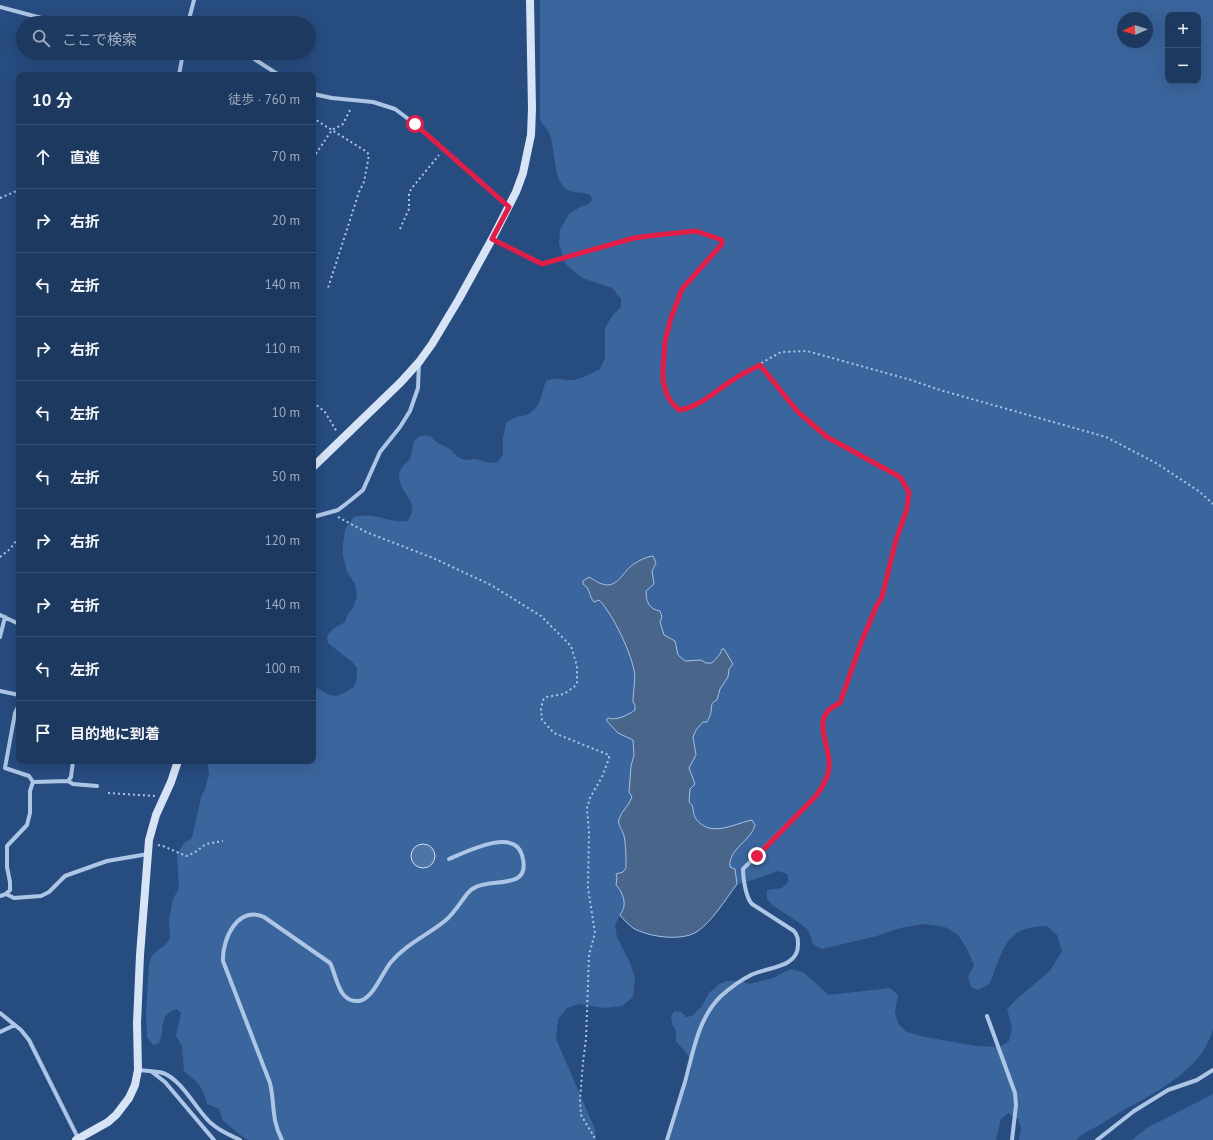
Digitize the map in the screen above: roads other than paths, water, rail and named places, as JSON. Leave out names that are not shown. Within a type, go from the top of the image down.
[{"type":"street","points":[[190,16],[194,0]]},
{"type":"street","points":[[316,464],[401,382],[419,362],[432,344],[492,239],[516,192],[523,173],[531,136],[530,0]]},
{"type":"street","points":[[0,7],[34,16]]},
{"type":"street","points":[[179,72],[181,60]]},
{"type":"street","points":[[256,60],[274,72]]},
{"type":"street","points":[[316,95],[332,98],[373,102],[395,109],[415,124],[509,207]]},
{"type":"street","points":[[316,516],[330,513],[342,507],[362,490],[380,452],[400,427],[410,411],[418,388],[419,362]]},
{"type":"street","points":[[0,615],[16,622]]},
{"type":"street","points":[[0,637],[5,617]]},
{"type":"street","points":[[0,691],[16,695]]},
{"type":"street","points":[[667,1140],[685,1082],[694,1044],[711,1008],[722,995],[736,984],[751,975],[780,966],[792,960],[798,952],[798,936],[794,931],[748,900],[743,869],[816,796],[824,786],[829,768],[822,725],[824,716],[833,706],[840,703]]},
{"type":"street","points":[[16,711],[5,768],[28,776],[33,782]]},
{"type":"street","points":[[68,781],[71,777],[73,764]]},
{"type":"street","points":[[0,1013],[15,1025],[29,1040],[78,1140],[108,1122],[116,1115],[129,1098],[135,1085],[138,1070],[137,1023],[140,955],[149,844],[156,815],[177,764]]},
{"type":"street","points":[[33,782],[68,781],[73,784],[97,786]]},
{"type":"street","points":[[0,896],[6,894],[10,890],[7,867],[7,846],[27,825],[30,813],[30,792],[33,782]]},
{"type":"street","points":[[282,1140],[275,1124],[270,1083],[223,961],[224,946],[229,933],[240,918],[246,915],[252,914],[264,917],[330,964],[334,970],[339,989],[342,994],[353,1000],[360,1001],[369,995],[390,963],[398,954],[446,919],[473,888],[490,883],[514,880],[520,875],[523,868],[523,861],[518,847],[511,843],[503,842],[481,847],[449,859]]},
{"type":"street","points":[[6,894],[14,898],[41,896],[50,892],[66,876],[76,872],[107,862],[148,854]]},
{"type":"street","points":[[987,1016],[1015,1093],[1016,1105],[1012,1140]]},
{"type":"street","points":[[0,1032],[15,1025]]},
{"type":"street","points":[[138,1070],[152,1071],[171,1077],[206,1119],[240,1140]]},
{"type":"street","points":[[1097,1140],[1134,1111],[1168,1090],[1197,1080],[1213,1070]]},
{"type":"street","points":[[152,1071],[165,1082],[214,1140]]}]
